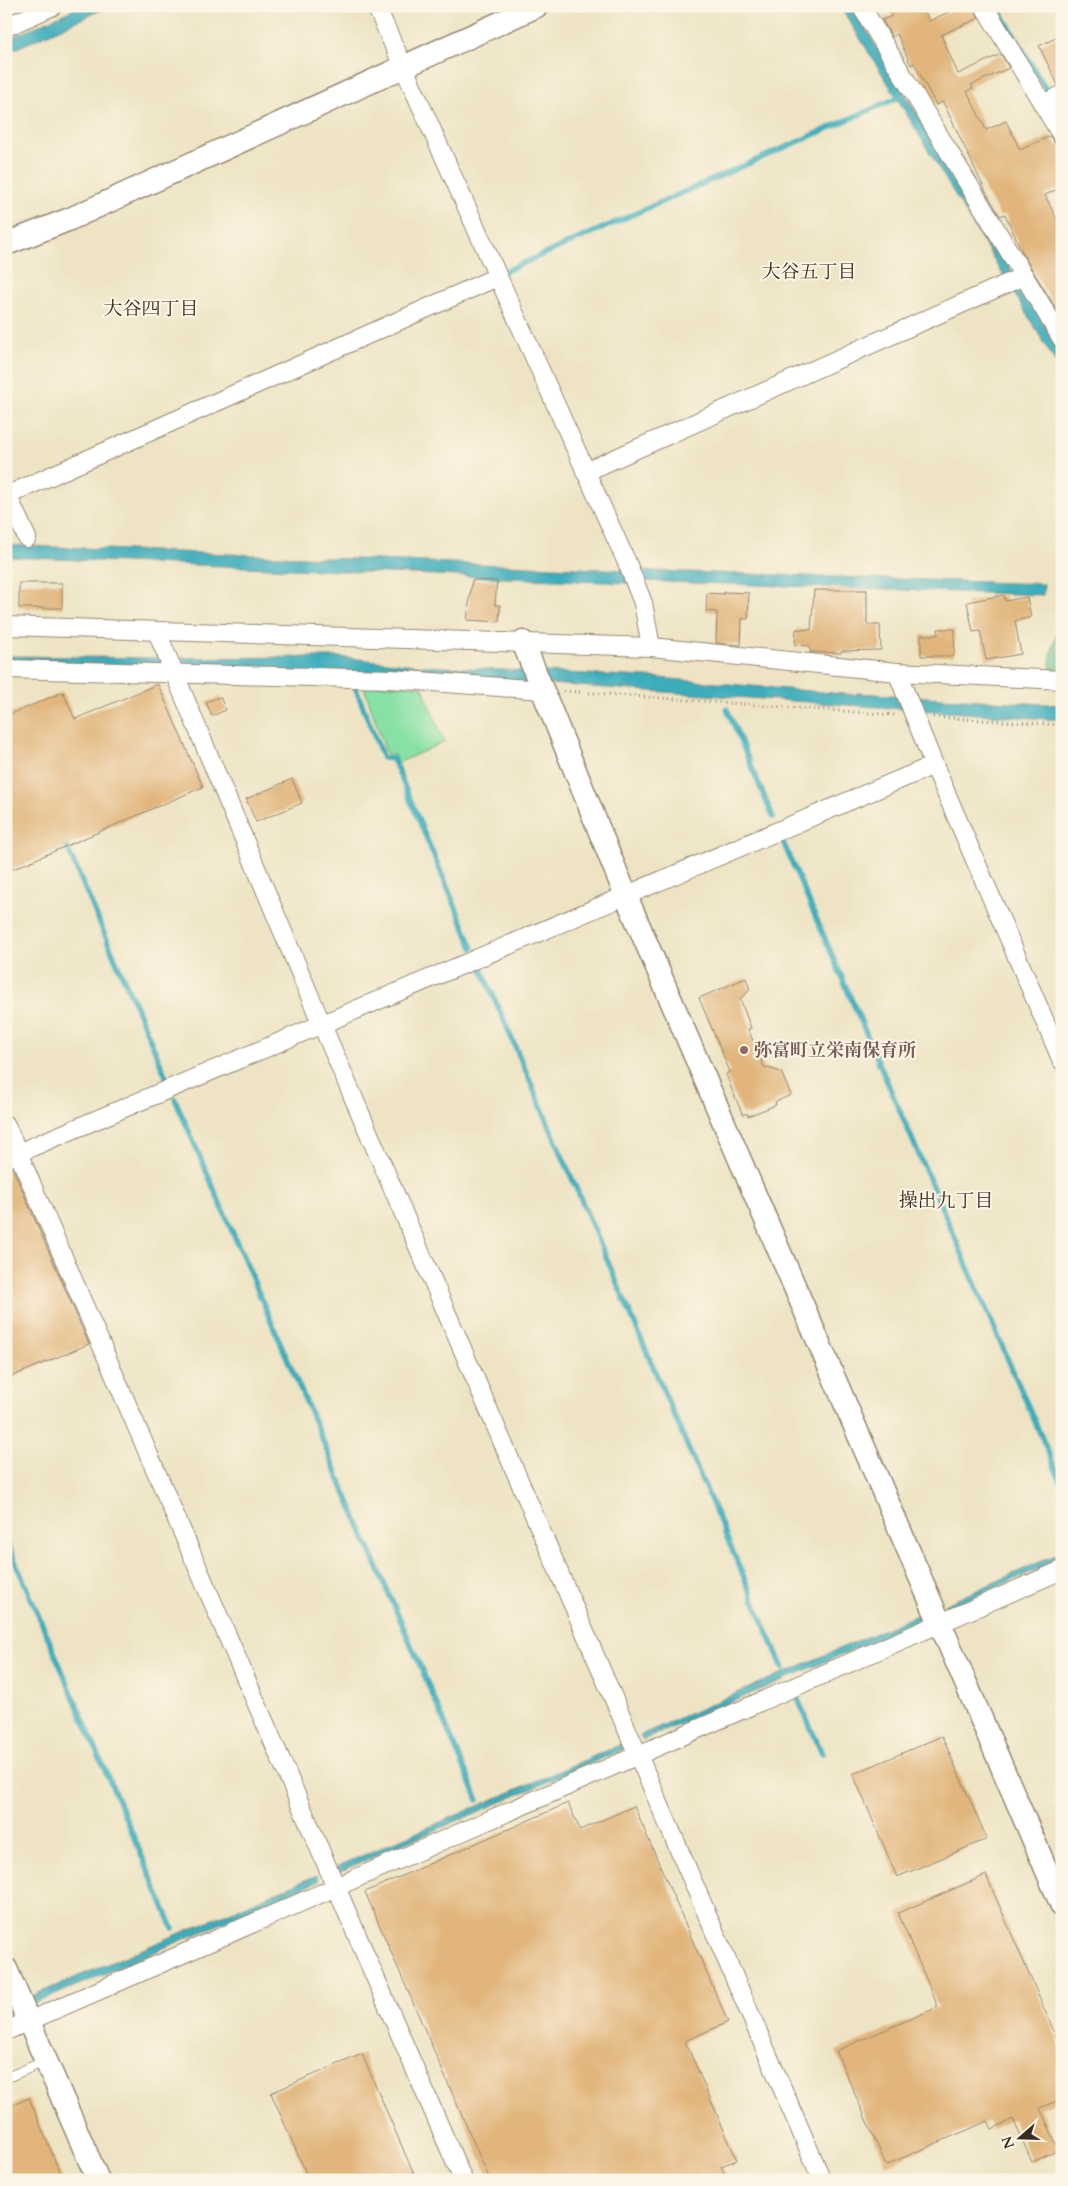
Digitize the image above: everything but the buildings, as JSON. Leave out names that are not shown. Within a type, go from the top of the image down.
[{"type":"street","points":[[6,27],[53,6]]},
{"type":"street","points":[[376,6],[496,276],[628,565],[643,603],[651,648]]},
{"type":"street","points":[[6,244],[70,219],[537,6]]},
{"type":"street","points":[[862,6],[1062,339]]},
{"type":"street","points":[[984,6],[1062,136]]},
{"type":"street","points":[[1043,104],[1062,95]]},
{"type":"street","points":[[27,538],[7,493],[496,276]]},
{"type":"street","points":[[586,472],[1024,276]]},
{"type":"street","points":[[6,626],[523,642],[651,648],[897,672],[1062,680]]},
{"type":"street","points":[[157,632],[322,1025],[822,2180]]},
{"type":"street","points":[[523,642],[626,896],[1062,1906]]},
{"type":"street","points":[[6,669],[391,679],[542,690]]},
{"type":"street","points":[[897,672],[934,765],[1062,1061]]},
{"type":"street","points":[[12,1156],[934,765]]},
{"type":"street","points":[[6,1125],[12,1156],[336,1887],[462,2180]]},
{"type":"street","points":[[6,2030],[1062,1570]]},
{"type":"street","points":[[6,1969],[98,2180]]},
{"type":"lane","points":[[6,2078],[46,2061]]},
{"type":"path","points":[[542,690],[1062,725]]},
{"type":"green space","points":[[1062,620],[1062,669],[1051,670],[1051,652]]},
{"type":"green space","points":[[363,684],[422,686],[444,742],[398,763],[394,755],[387,755]]},
{"type":"water","points":[[81,6],[110,6],[6,53],[6,40]]},
{"type":"water","points":[[840,6],[852,6],[1062,354],[1062,373],[897,98]]},
{"type":"water","points":[[6,545],[626,570],[1044,584],[1043,595],[640,581],[627,583],[6,557]]},
{"type":"water","points":[[6,656],[152,658],[338,657],[424,666],[647,677],[856,695],[857,693],[1062,705],[1062,720],[550,684],[6,663]]},
{"type":"water","points":[[1062,1552],[1062,1559],[946,1609],[944,1605]]},
{"type":"water","points":[[924,1612],[927,1618],[643,1740],[640,1735]]},
{"type":"water","points":[[622,1744],[624,1749],[338,1872],[336,1867]]},
{"type":"water","points":[[317,1875],[319,1881],[6,2016],[6,2007]]},
{"type":"waterway","points":[[997,6],[1046,90]]},
{"type":"waterway","points":[[501,273],[897,98]]},
{"type":"waterway","points":[[354,684],[383,758],[393,759],[473,948]]},
{"type":"waterway","points":[[6,707],[12,721]]},
{"type":"waterway","points":[[727,709],[773,817]]},
{"type":"waterway","points":[[64,840],[168,1081]]},
{"type":"waterway","points":[[783,842],[1062,1484]]},
{"type":"waterway","points":[[480,965],[783,1668]]},
{"type":"waterway","points":[[175,1099],[478,1800]]},
{"type":"waterway","points":[[6,1540],[173,1928]]},
{"type":"waterway","points":[[797,1697],[822,1753]]},
{"type":"place","name":"弥富町立栄南保育所","points":[[744,1050]]},
{"type":"district","name":"大谷五丁目","points":[[809,271]]},
{"type":"district","name":"大谷四丁目","points":[[151,308]]},
{"type":"district","name":"操出九丁目","points":[[946,1200]]}]
